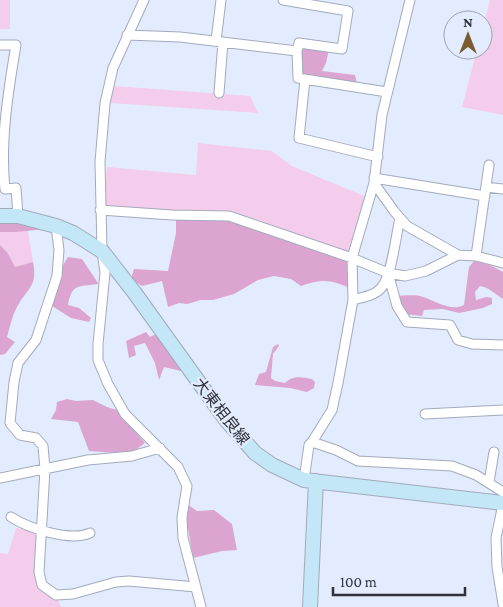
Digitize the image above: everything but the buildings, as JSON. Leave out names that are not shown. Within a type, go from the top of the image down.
[{"type":"main road","name":"大東相良線","points":[[0,216],[18,216],[56,226],[102,251],[129,285],[240,438],[255,453],[272,465],[310,481],[503,503]]},
{"type":"main road","points":[[310,481],[310,607]]},
{"type":"street","points":[[144,0],[113,68],[106,103],[100,162],[100,210],[105,273],[98,360],[108,384],[125,414],[178,467],[186,486],[182,517],[182,538],[201,607]]},
{"type":"street","points":[[219,93],[221,0]]},
{"type":"street","points":[[283,0],[348,11],[342,49],[300,43],[297,51],[298,78],[387,92]]},
{"type":"street","points":[[310,481],[309,445],[332,410],[353,300],[352,258],[374,180],[382,115],[410,0]]},
{"type":"street","points":[[127,35],[180,37],[297,51]]},
{"type":"street","points":[[0,45],[16,45],[8,91],[3,190],[16,188],[18,216]]},
{"type":"street","points":[[305,79],[299,138],[378,157]]},
{"type":"street","points":[[476,256],[489,165]]},
{"type":"street","points":[[374,180],[485,192],[503,189]]},
{"type":"street","points":[[374,180],[407,226],[458,255],[476,256],[503,262]]},
{"type":"street","points":[[100,210],[172,215],[229,216],[352,258],[388,273],[407,276],[426,271],[458,255]]},
{"type":"street","points":[[353,300],[372,294],[381,288],[388,273],[400,218]]},
{"type":"street","points":[[56,226],[58,250],[57,276],[36,340],[18,363],[10,423],[20,435],[36,438],[43,446],[45,469],[39,572],[42,585],[56,595],[73,594],[116,582],[196,586]]},
{"type":"street","points":[[388,273],[397,306],[407,322],[450,325],[458,340],[472,344],[503,345]]},
{"type":"street","points":[[425,414],[503,410]]},
{"type":"street","points":[[312,442],[336,450],[358,461],[452,466],[489,482],[503,492]]},
{"type":"street","points":[[0,478],[88,460],[132,456],[160,448]]},
{"type":"street","points":[[489,482],[494,452]]},
{"type":"street","points":[[503,503],[496,538],[497,567],[501,577],[503,604]]},
{"type":"street","points":[[11,517],[22,524],[57,534],[80,536],[90,533]]},
{"type":"shaded area","points":[[0,0],[10,0],[10,29],[0,29]]},
{"type":"shaded area","points":[[490,0],[503,0],[503,115],[462,107],[474,60],[493,60],[493,10],[487,10]]},
{"type":"shaded area","points":[[303,45],[329,49],[322,71],[355,75],[357,84],[304,77],[300,67]]},
{"type":"shaded area","points":[[114,86],[250,96],[258,113],[110,103]]},
{"type":"shaded area","points":[[198,143],[272,151],[292,166],[369,198],[350,257],[229,216],[102,212],[107,167],[196,175]]},
{"type":"shaded area","points":[[176,215],[233,217],[350,257],[354,290],[328,281],[301,286],[291,279],[274,276],[258,280],[234,294],[213,300],[201,300],[187,304],[179,303],[168,307],[162,281],[142,286],[131,279],[134,269],[168,271],[176,233]]},
{"type":"shaded area","points":[[0,220],[15,221],[46,229],[0,232]]},
{"type":"shaded area","points":[[28,231],[33,262],[15,268],[7,252],[0,245],[0,232]]},
{"type":"shaded area","points":[[0,245],[7,252],[15,267],[33,262],[34,277],[31,287],[15,310],[12,318],[7,337],[15,342],[5,354],[0,355]]},
{"type":"shaded area","points":[[68,257],[82,259],[98,283],[74,289],[68,305],[79,308],[91,318],[89,322],[71,318],[49,304],[62,267]]},
{"type":"shaded area","points":[[474,261],[490,265],[503,272],[503,299],[487,288],[480,286],[475,292],[476,300],[486,297],[492,298],[492,304],[483,308],[459,313],[443,309],[424,310],[422,316],[404,314],[395,296],[420,296],[448,307],[464,305],[469,267]]},
{"type":"shaded area","points":[[146,332],[150,337],[158,333],[185,372],[164,367],[159,380],[155,363],[145,343],[134,346],[136,355],[129,358],[126,341]]},
{"type":"shaded area","points":[[278,344],[279,346],[273,354],[271,378],[285,383],[294,378],[312,379],[315,382],[314,388],[307,392],[290,388],[255,385],[259,374],[266,372],[273,347]]},
{"type":"shaded area","points":[[67,399],[76,401],[93,400],[117,410],[145,443],[130,454],[89,451],[78,422],[51,419],[56,410],[57,402]]},
{"type":"shaded area","points":[[187,504],[197,511],[214,510],[232,524],[237,550],[222,551],[193,558],[187,522]]},
{"type":"shaded area","points":[[16,528],[41,532],[35,580],[56,595],[61,607],[0,607],[0,553],[8,554]]}]
